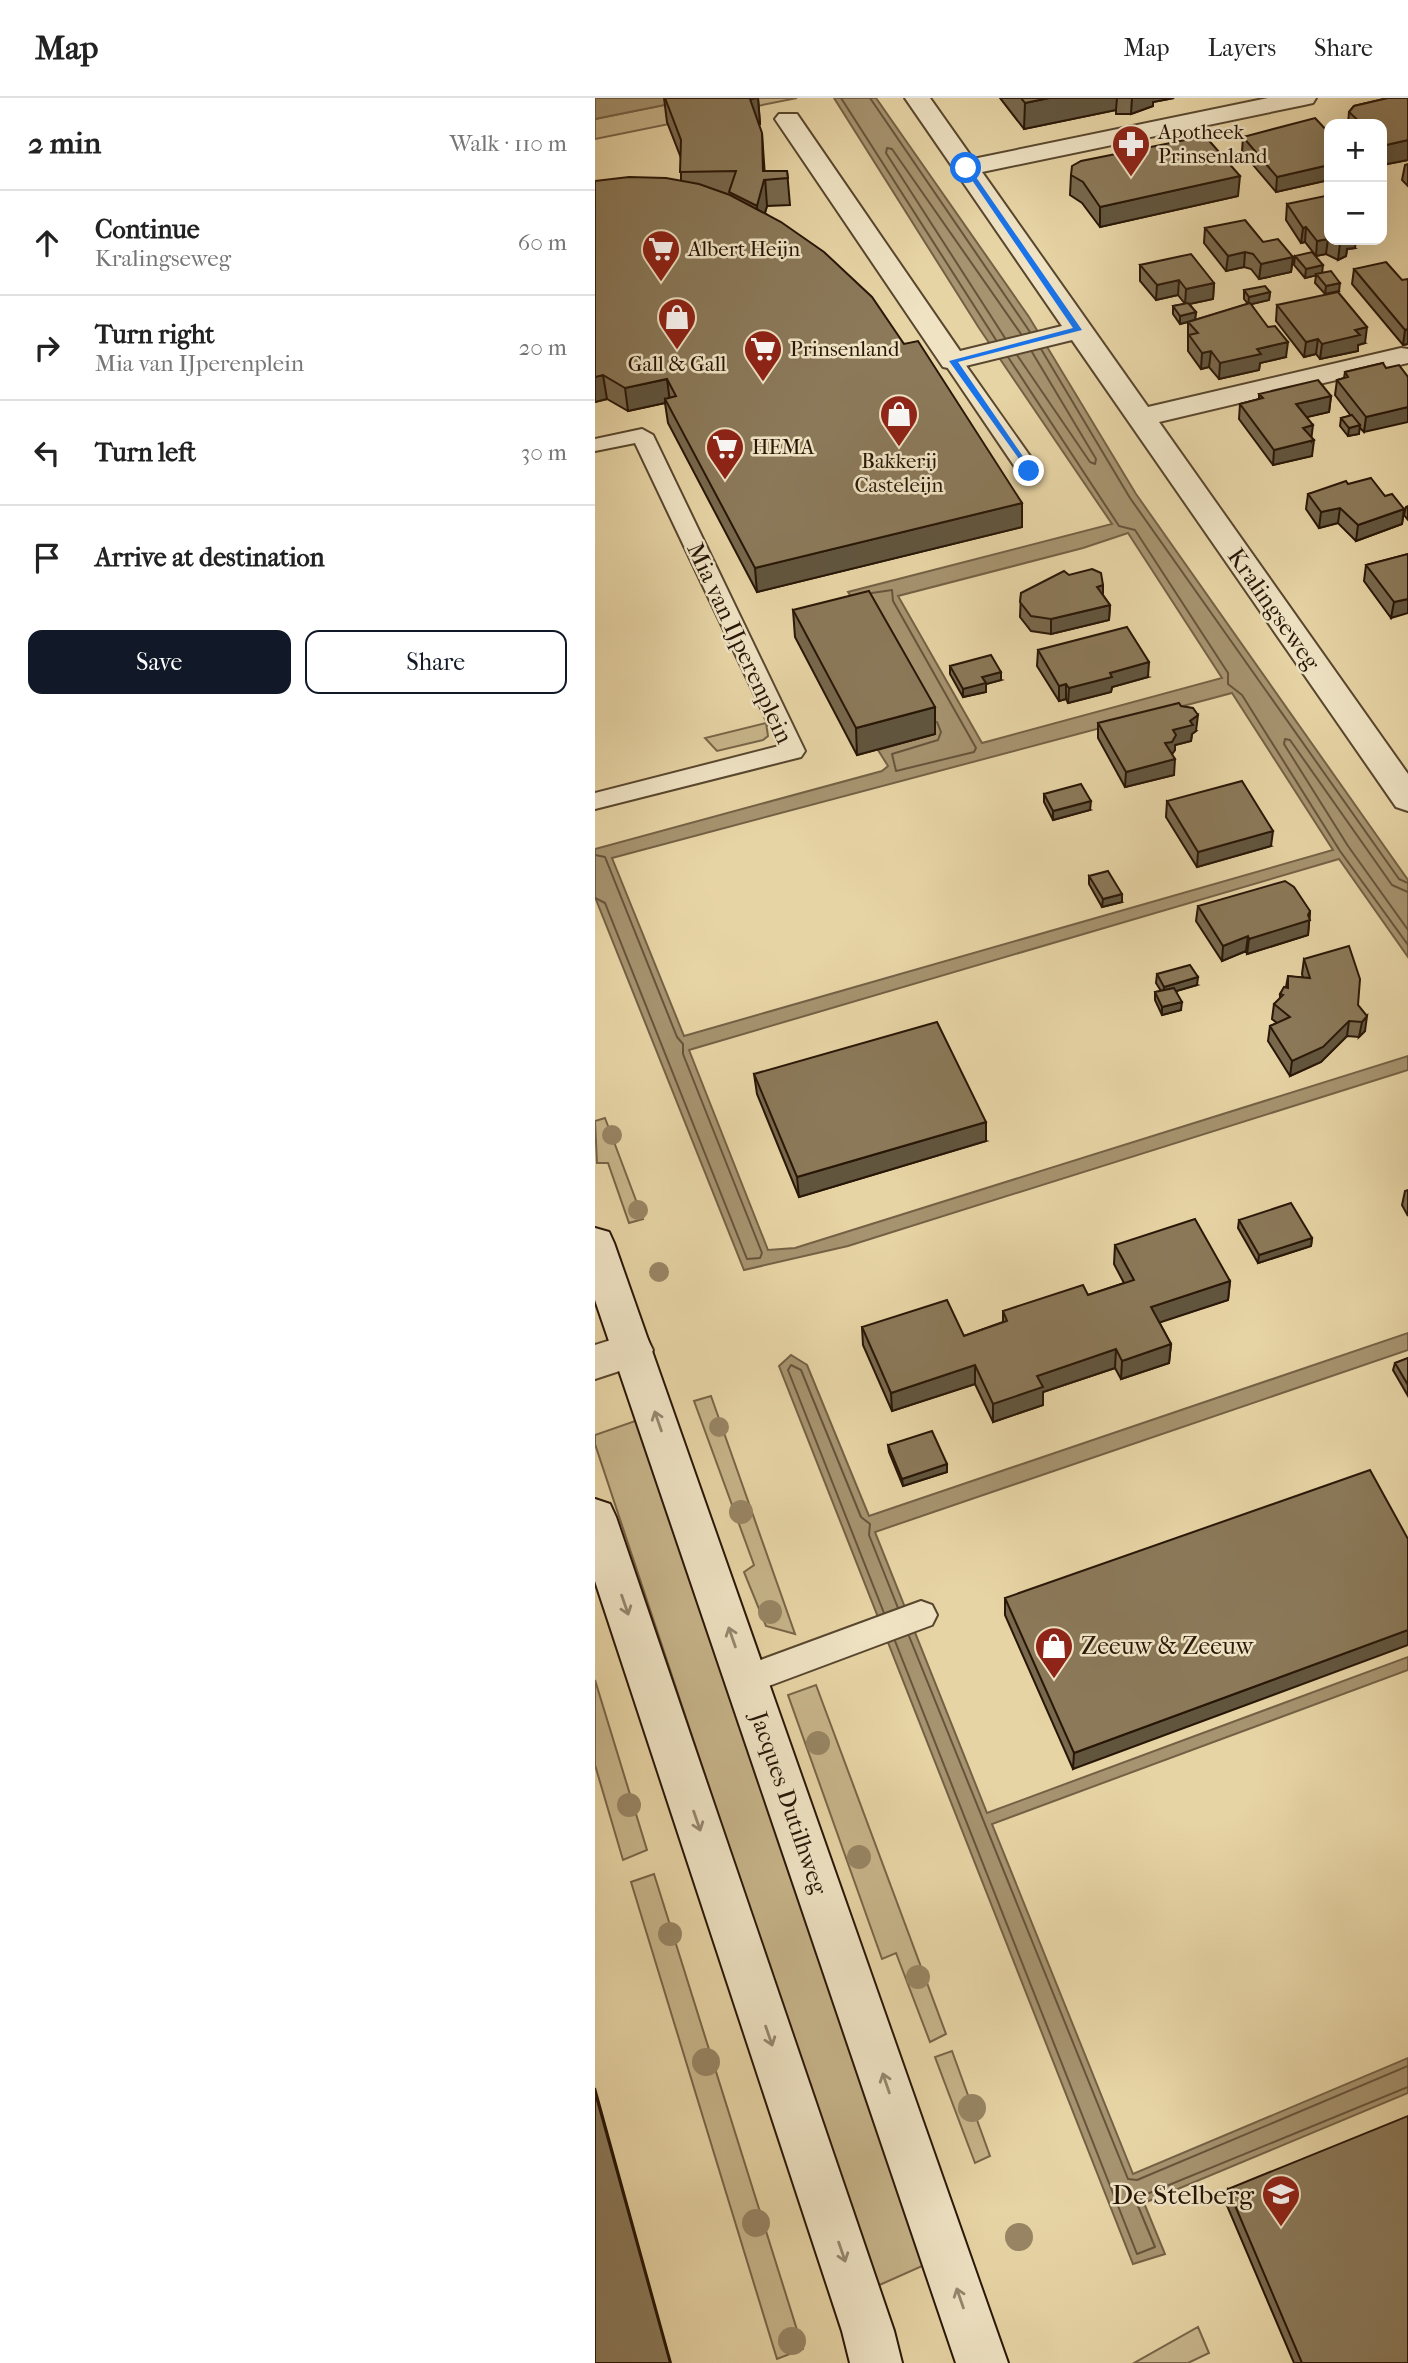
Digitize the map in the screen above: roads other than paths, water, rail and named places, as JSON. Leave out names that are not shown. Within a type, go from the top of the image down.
[{"type":"street","name":"Kralingseweg","points":[[917,98],[1408,799]]},
{"type":"street","points":[[966,168],[1304,98]]},
{"type":"street","points":[[787,119],[953,361],[1078,330]]},
{"type":"street","points":[[1139,418],[1401,356]]},
{"type":"street","name":"Jacques Dutilhweg","points":[[595,1243],[614,1356],[747,1679],[982,2363]]},
{"type":"street","points":[[595,1517],[855,2292],[876,2363]]},
{"type":"lane","points":[[953,361],[1029,471]]},
{"type":"lane","name":"Mia van IJperenplein","points":[[595,445],[642,435],[793,751],[595,801]]},
{"type":"lane","points":[[747,1679],[921,1615]]},
{"type":"water","points":[[595,98],[699,98],[595,119]]},
{"type":"water","points":[[834,98],[876,98],[1029,317],[1136,494],[1408,880],[1408,957],[1339,859],[689,1050],[768,1250],[795,1248],[1408,1056],[1408,1070],[848,1246],[744,1270],[595,897],[595,849],[882,771],[888,766],[878,750],[935,734],[848,592],[1112,524],[979,328]],"holes":[[[1128,533],[1222,678],[982,743],[898,596],[1083,548]],[[1232,693],[1333,850],[684,1036],[612,858]]]},
{"type":"water","points":[[1408,1333],[1408,1350],[875,1532],[987,1813],[1408,1657],[1408,1670],[992,1824],[1133,2174],[1408,2058],[1408,2093],[1144,2203],[1165,2254],[1133,2264],[779,1366],[791,1355],[807,1365],[869,1516]]},
{"type":"place","name":"Apotheek Prinsenland","points":[[1131,178]]},
{"type":"place","name":"Albert Heijn","points":[[661,283]]},
{"type":"place","name":"Gall & Gall","points":[[677,351]]},
{"type":"place","name":"Prinsenland","points":[[763,383]]},
{"type":"place","name":"Bakkerij Casteleijn","points":[[899,448]]},
{"type":"place","name":"HEMA","points":[[725,481]]},
{"type":"place","name":"Zeeuw & Zeeuw","points":[[1054,1680]]},
{"type":"place","name":"De Stelberg","points":[[1281,2228]]}]
